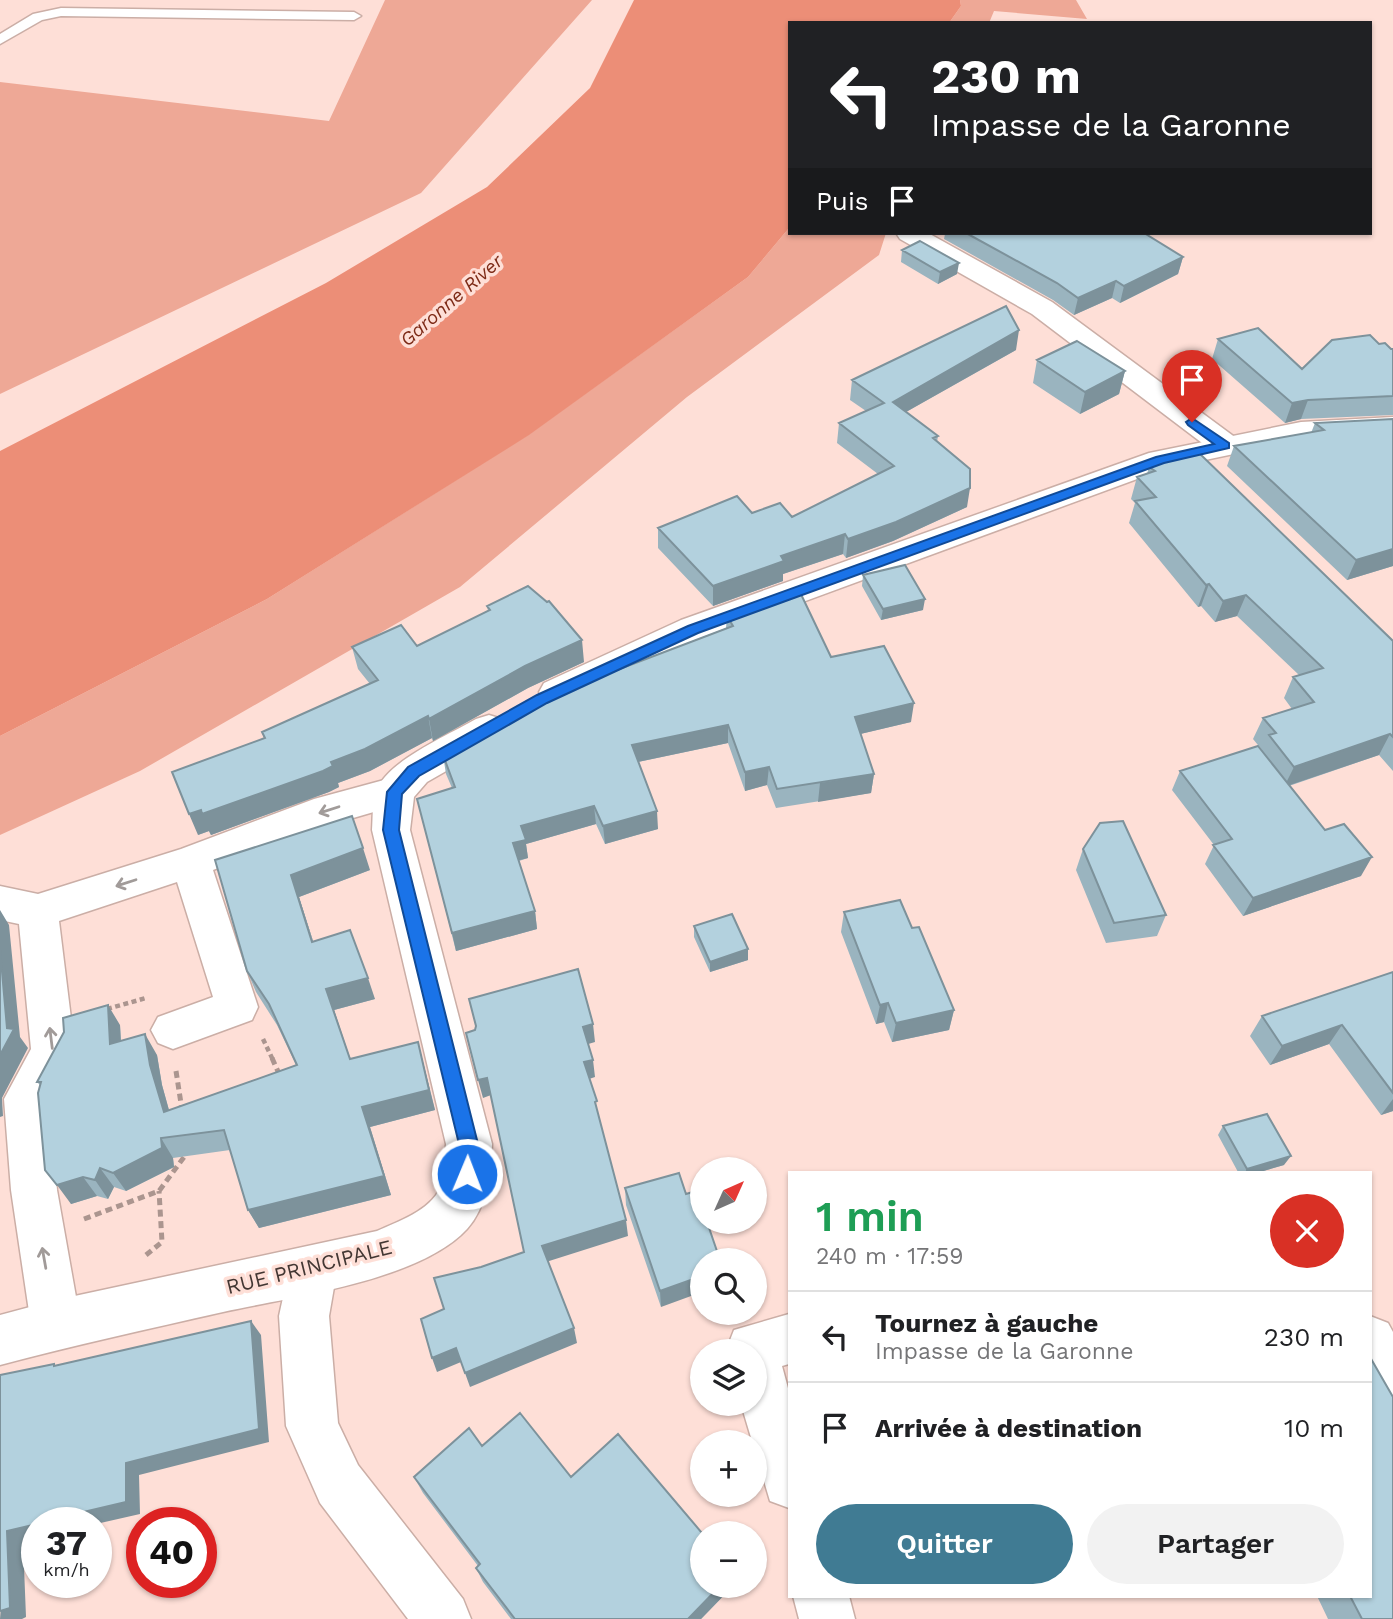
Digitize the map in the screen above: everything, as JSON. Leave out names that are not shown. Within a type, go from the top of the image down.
[{"type":"street","points":[[913,235],[1042,308],[1220,461]]},
{"type":"street","points":[[56,1325],[40,1236],[26,1099],[53,1051],[50,1024],[19,907],[191,862],[328,810],[395,792],[414,772],[524,710],[693,629],[1160,460],[1191,452],[1220,461],[1301,431],[1393,426]]},
{"type":"street","name":"RUE PRINCIPALE","points":[[0,1340],[56,1325],[381,1253],[423,1233],[455,1208],[467,1174],[469,1144],[391,830],[395,792]]},
{"type":"street","points":[[173,1030],[237,1007],[191,862]]},
{"type":"street","points":[[313,1270],[304,1316],[312,1426],[339,1485],[443,1619]]},
{"type":"street","points":[[767,1344],[788,1339]]},
{"type":"street","points":[[1372,1344],[1393,1380]]},
{"type":"street","points":[[767,1403],[788,1478]]},
{"type":"street","points":[[822,1598],[827,1619]]},
{"type":"lane","points":[[0,40],[38,17],[61,12],[354,16]]},
{"type":"path","points":[[50,1024],[162,993],[173,1030],[174,1062],[183,1112]]},
{"type":"path","points":[[237,1007],[259,1029],[286,1089]]},
{"type":"path","points":[[40,1236],[159,1191],[189,1150]]},
{"type":"shaded area","points":[[385,0],[592,0],[421,193],[0,394],[0,82],[329,121]]},
{"type":"shaded area","points":[[960,0],[1076,0],[1087,19],[994,11],[990,21],[950,21],[961,6]]},
{"type":"shaded area","points":[[788,229],[788,235],[885,235],[879,255],[687,397],[460,587],[140,771],[0,835],[0,736],[267,599],[528,435],[748,277]]},
{"type":"water","name":"Garonne River","points":[[634,0],[960,0],[961,6],[950,21],[788,21],[788,229],[748,277],[529,435],[267,599],[0,736],[0,451],[326,283],[487,187],[590,88]]},
{"type":"building","points":[[970,235],[1147,235],[1183,257],[1124,286],[1116,281],[1078,298],[1057,283]]},
{"type":"building","points":[[920,241],[959,263],[940,272],[902,250]]},
{"type":"building","points":[[1006,306],[1019,330],[893,402],[938,436],[933,438],[970,469],[970,488],[896,522],[848,539],[845,534],[781,556],[784,561],[713,586],[658,528],[737,496],[752,513],[780,503],[792,517],[894,466],[839,423],[884,403],[852,380]]},
{"type":"building","points":[[1258,328],[1302,369],[1332,340],[1370,335],[1379,344],[1385,343],[1393,349],[1393,396],[1292,403],[1218,339]]},
{"type":"building","points":[[1077,341],[1125,371],[1085,392],[1037,360]]},
{"type":"building","points":[[1393,419],[1393,549],[1356,560],[1234,446],[1324,430],[1315,423]]},
{"type":"building","points":[[1198,452],[1393,641],[1393,737],[1390,734],[1294,767],[1269,735],[1276,733],[1263,718],[1314,702],[1293,677],[1323,668],[1246,595],[1223,601],[1209,584],[1206,585],[1135,501],[1156,497],[1137,477],[1155,471],[1149,467]]},
{"type":"building","points":[[905,565],[925,599],[883,609],[863,575]]},
{"type":"building","points":[[528,586],[549,601],[582,640],[525,666],[429,719],[428,716],[365,749],[331,762],[333,766],[323,771],[202,814],[201,810],[189,814],[172,772],[265,738],[262,732],[378,680],[352,647],[401,625],[417,646],[490,610],[487,606]]},
{"type":"building","points":[[798,588],[831,657],[884,646],[914,703],[855,717],[874,774],[777,789],[769,767],[745,772],[728,725],[632,745],[657,811],[603,826],[594,806],[521,826],[526,840],[513,843],[535,911],[452,933],[417,799],[455,787],[443,755],[554,691],[604,668],[609,673],[733,626],[727,616]]},
{"type":"building","points":[[1258,746],[1325,830],[1344,824],[1372,857],[1253,898],[1213,845],[1232,839],[1180,771]]},
{"type":"building","points":[[352,816],[363,848],[291,875],[312,942],[350,930],[368,978],[326,989],[350,1059],[418,1042],[429,1090],[362,1107],[384,1176],[248,1210],[224,1130],[161,1138],[162,1148],[113,1173],[100,1168],[95,1180],[83,1177],[57,1185],[45,1170],[38,1093],[41,1082],[37,1082],[64,1032],[63,1018],[108,1005],[110,1044],[145,1034],[150,1065],[164,1112],[297,1065],[269,1004],[247,971],[215,860]]},
{"type":"building","points":[[1123,821],[1166,915],[1114,923],[1083,849],[1100,823]]},
{"type":"building","points":[[900,900],[912,928],[919,927],[954,1010],[896,1023],[888,1003],[880,1005],[844,912]]},
{"type":"building","points":[[732,914],[748,949],[710,962],[694,926]]},
{"type":"building","points":[[0,949],[7,1028],[14,1029],[0,1055]]},
{"type":"building","points":[[578,969],[593,1024],[583,1027],[593,1060],[584,1062],[597,1101],[595,1102],[626,1220],[542,1246],[574,1328],[465,1373],[456,1348],[432,1358],[421,1319],[444,1309],[434,1278],[481,1267],[524,1252],[487,1078],[478,1080],[466,1033],[475,1030],[476,1026],[469,999]]},
{"type":"building","points":[[1393,972],[1393,1093],[1342,1025],[1282,1046],[1262,1016]]},
{"type":"building","points":[[1267,1114],[1291,1156],[1247,1169],[1223,1126]]},
{"type":"building","points":[[679,1173],[686,1194],[690,1193],[690,1234],[711,1234],[716,1248],[690,1248],[690,1280],[660,1291],[625,1188]]},
{"type":"building","points":[[251,1321],[259,1429],[126,1463],[126,1502],[105,1507],[21,1507],[21,1528],[7,1531],[10,1608],[0,1611],[0,1375],[54,1366]]},
{"type":"building","points":[[1372,1360],[1393,1397],[1393,1619],[1362,1619],[1351,1598],[1372,1598]]},
{"type":"building","points":[[520,1413],[571,1477],[618,1434],[692,1521],[690,1598],[708,1598],[688,1619],[515,1619],[476,1568],[480,1564],[414,1477],[469,1428],[482,1446]]},
{"type":"route","points":[[467,1174],[469,1144],[391,830],[395,792],[414,772],[542,699],[693,629],[1160,460],[1225,445],[1192,422]]}]
